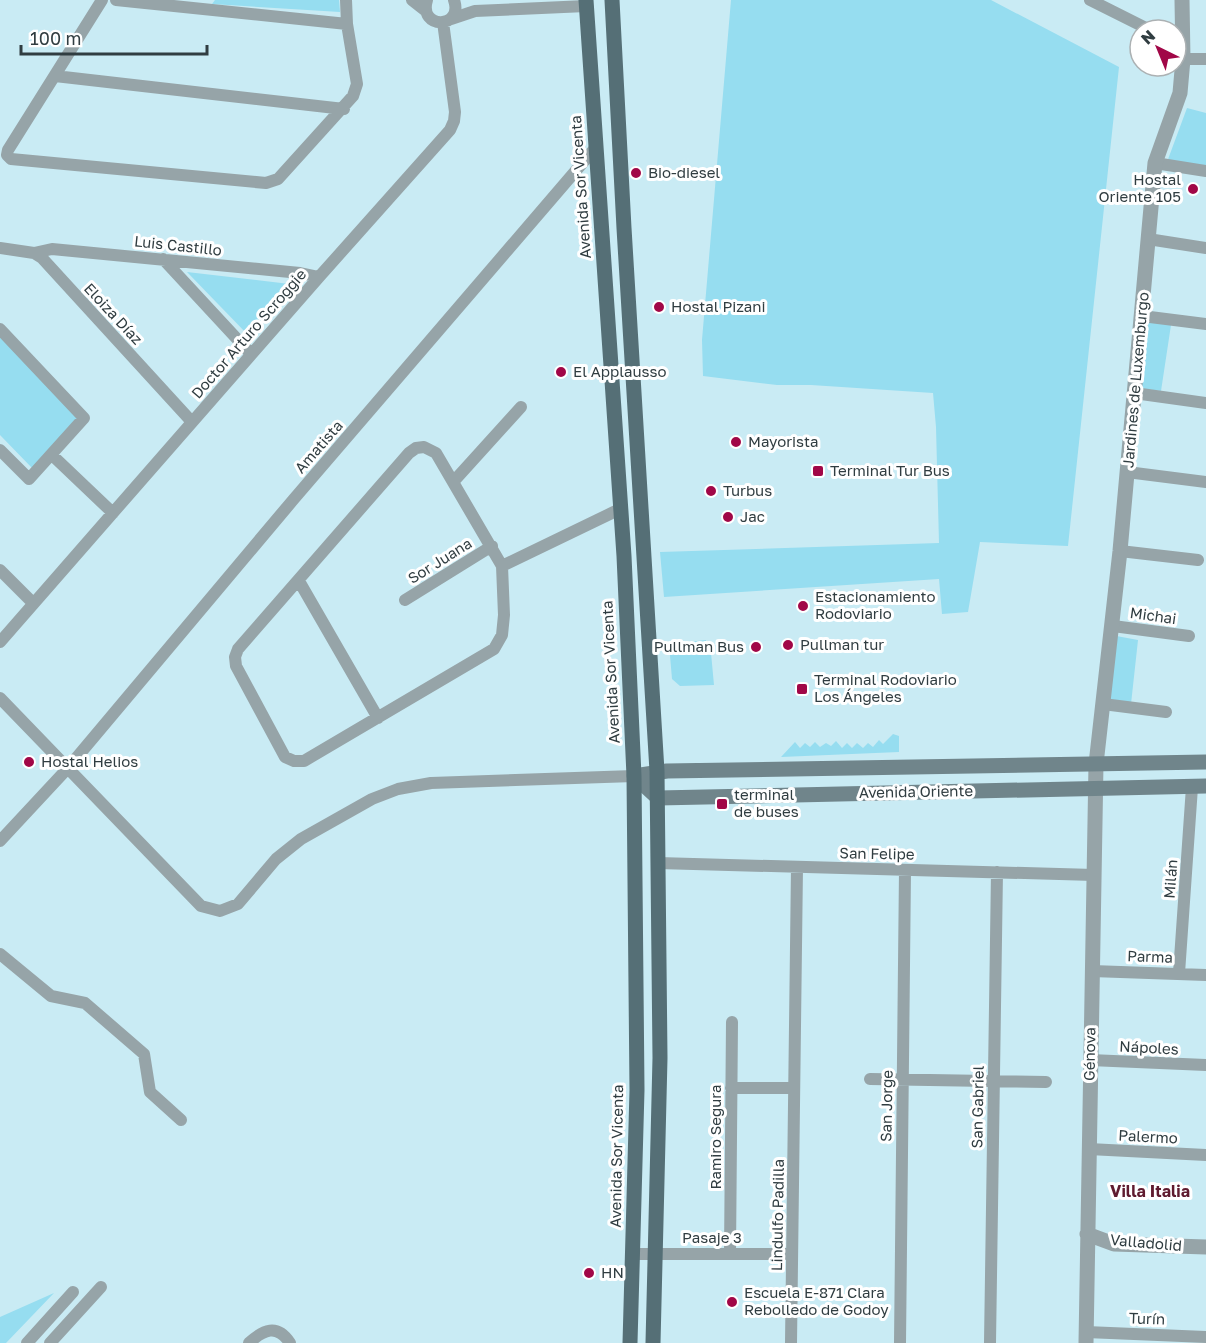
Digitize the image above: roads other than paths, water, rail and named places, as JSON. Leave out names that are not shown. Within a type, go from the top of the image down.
[{"type":"main road","name":"Avenida Sor Vicenta","points":[[586,3],[622,531],[634,776],[637,1090],[630,1343]]},
{"type":"main road","points":[[610,4],[658,798],[660,1068],[653,1343]]},
{"type":"main road","points":[[599,197],[612,207],[624,228]]},
{"type":"main road","points":[[622,531],[632,542],[644,546]]},
{"type":"main road","name":"Avenida Oriente","points":[[634,776],[657,771],[1206,762]]},
{"type":"main road","points":[[905,793],[915,787],[916,767]]},
{"type":"main road","points":[[758,769],[761,796]]},
{"type":"main road","points":[[634,776],[658,798]]},
{"type":"main road","name":"Avenida Oriente","points":[[658,798],[1199,787]]},
{"type":"street","points":[[102,0],[8,150],[7,155],[11,159],[266,183],[278,179],[285,174],[353,96],[357,84],[348,24],[350,1]]},
{"type":"street","points":[[116,0],[199,4],[348,24]]},
{"type":"street","points":[[412,0],[427,5],[432,20],[447,21],[476,11],[586,3]]},
{"type":"street","name":"Doctor Arturo Scroggie","points":[[0,642],[453,126],[447,21],[456,9],[454,0]]},
{"type":"street","points":[[1090,0],[1128,19]]},
{"type":"street","name":"Jardines de Luxemburgo","points":[[1181,18],[1182,0]]},
{"type":"street","points":[[1188,52],[1206,59]]},
{"type":"street","points":[[55,76],[344,108]]},
{"type":"street","name":"Jardines de Luxemburgo","points":[[1096,764],[1113,626],[1155,163],[1179,93],[1179,78]]},
{"type":"street","name":"Amatista","points":[[0,841],[67,769],[301,490],[597,146]]},
{"type":"street","points":[[1155,163],[1206,171]]},
{"type":"street","points":[[1148,239],[1206,248]]},
{"type":"street","points":[[0,248],[34,253]]},
{"type":"street","name":"Luis Castillo","points":[[34,253],[52,249],[319,277]]},
{"type":"street","name":"Eloiza Díaz","points":[[34,253],[42,258],[192,422]]},
{"type":"street","points":[[163,259],[251,354]]},
{"type":"street","points":[[1142,316],[1206,324]]},
{"type":"street","points":[[0,329],[84,418],[29,479],[0,450]]},
{"type":"street","points":[[1134,393],[1206,403]]},
{"type":"street","points":[[454,481],[521,406]]},
{"type":"street","points":[[424,447],[433,450],[454,481],[502,566],[504,615],[502,635],[494,649],[304,761],[294,761],[285,757],[236,666],[234,657],[238,649],[412,450],[424,447]]},
{"type":"street","points":[[52,454],[113,513]]},
{"type":"street","points":[[1127,472],[1206,482]]},
{"type":"street","points":[[502,566],[620,509]]},
{"type":"street","name":"Sor Juana","points":[[405,600],[492,546]]},
{"type":"street","points":[[1120,551],[1198,560]]},
{"type":"street","points":[[0,570],[33,603]]},
{"type":"street","points":[[299,581],[378,718]]},
{"type":"street","name":"Michai","points":[[1113,626],[1190,636]]},
{"type":"street","points":[[0,698],[67,769]]},
{"type":"street","points":[[1103,704],[1166,712]]},
{"type":"street","name":"Génova","points":[[1086,1337],[1096,764]]},
{"type":"street","name":"Avenida Oriente","points":[[67,769],[201,906],[220,911],[230,909],[246,896],[267,868],[286,849],[384,794],[431,783],[634,776]]},
{"type":"street","name":"Milán","points":[[1179,974],[1199,787]]},
{"type":"street","name":"San Felipe","points":[[658,863],[1094,875]]},
{"type":"street","name":"Lindulfo Padilla","points":[[791,1343],[797,867]]},
{"type":"street","name":"San Jorge","points":[[900,1343],[905,870]]},
{"type":"street","name":"San Gabriel","points":[[990,1343],[997,872]]},
{"type":"street","points":[[0,954],[51,996],[85,1003],[144,1053],[150,1092],[181,1120]]},
{"type":"street","name":"Parma","points":[[1092,970],[1206,975]]},
{"type":"street","name":"Ramiro Segura","points":[[730,1253],[732,1022]]},
{"type":"street","name":"Nápoles","points":[[1090,1060],[1206,1065]]},
{"type":"street","points":[[870,1080],[1046,1082]]},
{"type":"street","points":[[731,1088],[794,1088]]},
{"type":"street","name":"Palermo","points":[[1089,1149],[1206,1155]]},
{"type":"street","name":"Valladolid","points":[[1087,1234],[1114,1244],[1206,1247]]},
{"type":"street","name":"Pasaje 3","points":[[633,1254],[792,1254]]},
{"type":"street","points":[[50,1343],[101,1287]]},
{"type":"street","points":[[27,1343],[74,1292]]},
{"type":"street","points":[[249,1343],[260,1333],[271,1331],[283,1335],[290,1343]]},
{"type":"street","name":"Turín","points":[[1086,1337],[1206,1337]]},
{"type":"place","name":"Bio-diesel","points":[[636,173]]},
{"type":"place","name":"Hostal Oriente 105","points":[[1193,189]]},
{"type":"place","name":"Hostal Pizani","points":[[659,307]]},
{"type":"place","name":"El Applausso","points":[[561,372]]},
{"type":"place","name":"Mayorista","points":[[736,442]]},
{"type":"place","name":"Terminal Tur Bus","points":[[818,471]]},
{"type":"place","name":"Turbus","points":[[711,491]]},
{"type":"place","name":"Jac","points":[[728,517]]},
{"type":"place","name":"Estacionamiento Rodoviario","points":[[803,606]]},
{"type":"place","name":"Pullman tur","points":[[788,645]]},
{"type":"place","name":"Pullman Bus","points":[[756,647]]},
{"type":"place","name":"Terminal Rodoviario Los Ángeles","points":[[802,689]]},
{"type":"place","name":"Hostal Helios","points":[[29,762]]},
{"type":"place","name":"terminal de buses","points":[[722,804]]},
{"type":"place","name":"HN","points":[[589,1273]]},
{"type":"place","name":"Escuela E-871 Clara Rebolledo de Godoy","points":[[732,1302]]},
{"type":"district","name":"Villa Italia","points":[[1150,1191]]}]
